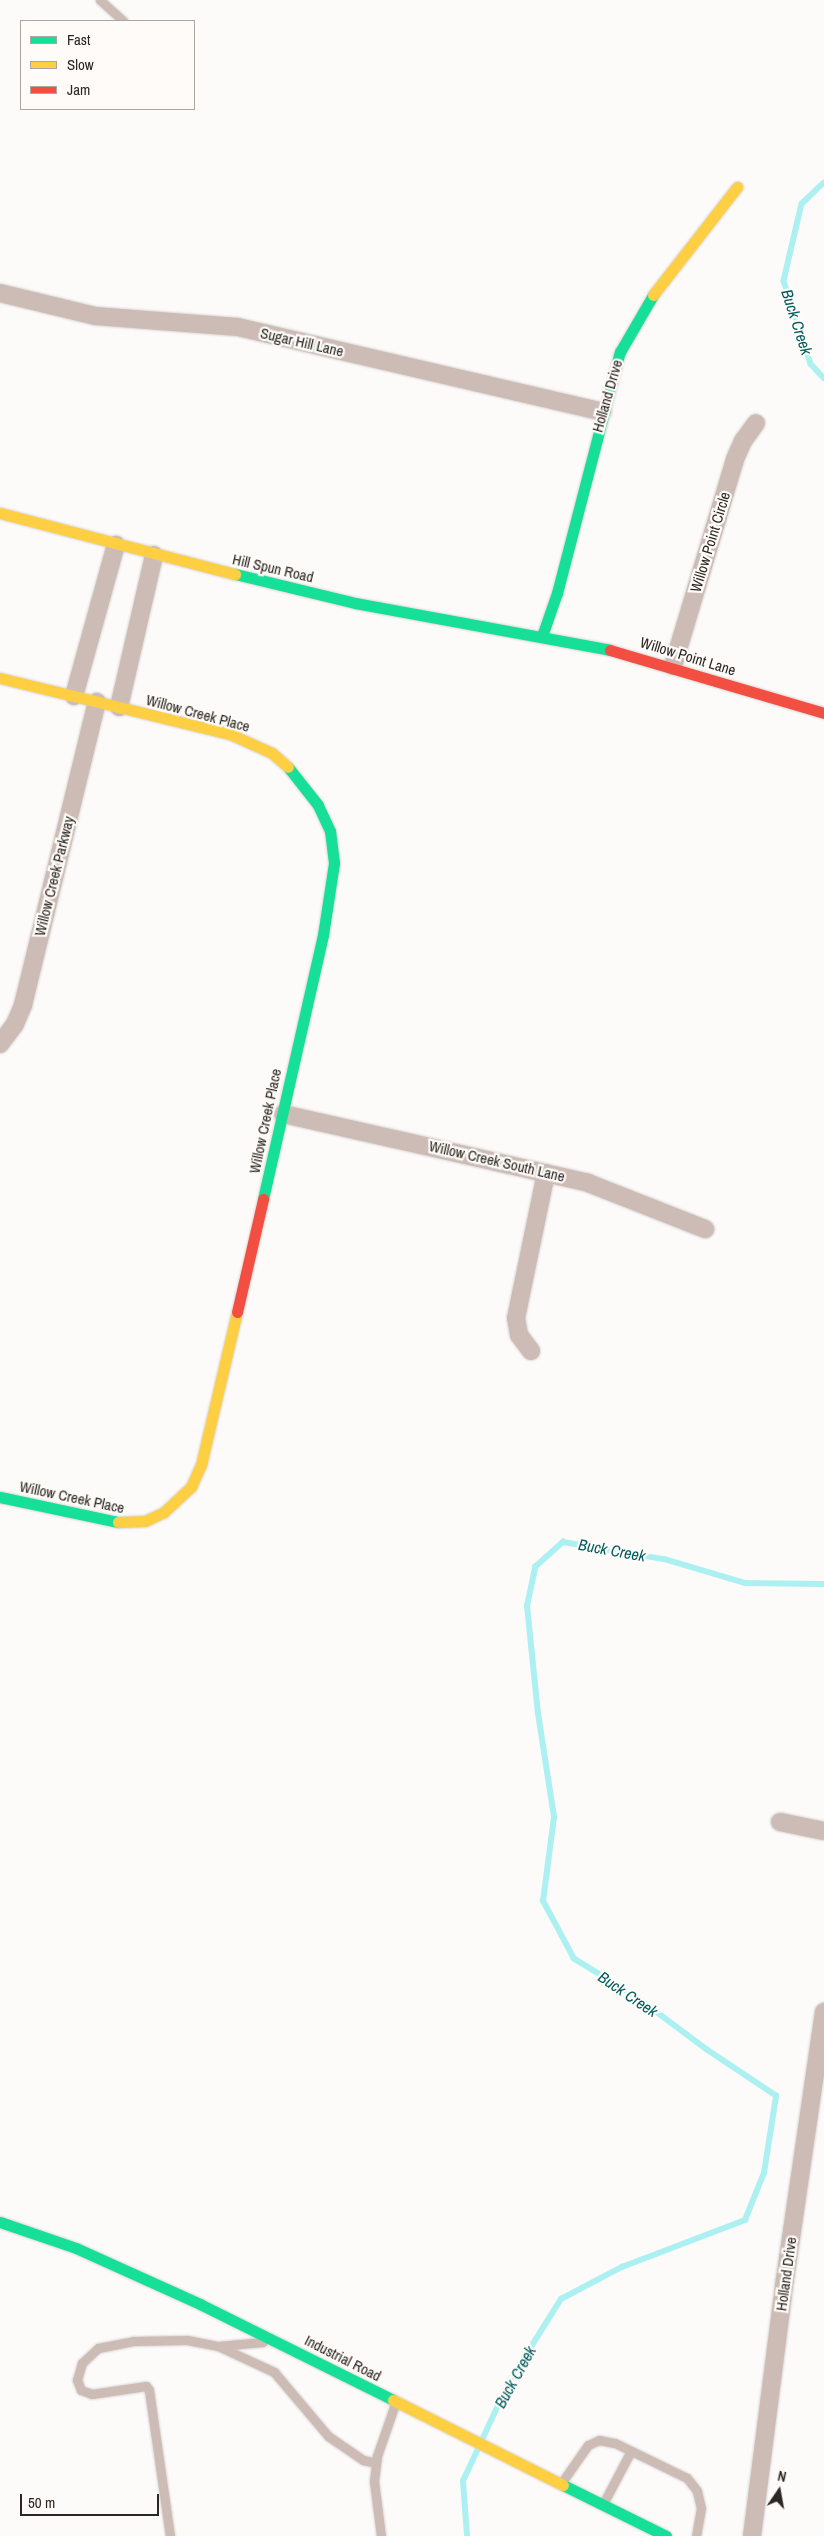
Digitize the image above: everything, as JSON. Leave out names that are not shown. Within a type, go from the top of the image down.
[{"type":"street","name":"Holland Drive","points":[[542,636],[557,593],[602,412],[627,335],[648,302],[737,187]]},
{"type":"street","name":"Sugar Hill Lane","points":[[0,292],[95,316],[238,327],[602,412]]},
{"type":"street","name":"Willow Point Circle","points":[[673,666],[735,459],[743,441],[756,424]]},
{"type":"street","name":"Hill Spun Road","points":[[0,513],[154,555],[355,603],[542,636]]},
{"type":"street","points":[[74,696],[116,545]]},
{"type":"street","points":[[119,707],[154,555]]},
{"type":"street","name":"Willow Point Lane","points":[[542,636],[673,666],[824,713]]},
{"type":"street","name":"Willow Creek Place","points":[[0,678],[230,734],[272,753],[309,790],[330,831],[334,863],[333,882],[283,1114],[201,1465],[191,1487],[164,1512],[145,1521],[126,1524],[0,1497]]},
{"type":"street","name":"Willow Creek Parkway","points":[[0,1044],[15,1024],[23,1005],[96,702]]},
{"type":"street","name":"Willow Creek South Lane","points":[[283,1114],[546,1172],[612,1191],[705,1229]]},
{"type":"street","points":[[531,1351],[519,1335],[516,1318],[546,1172]]},
{"type":"street","points":[[780,1822],[824,1831]]},
{"type":"street","name":"Holland Drive","points":[[752,2536],[785,2278],[824,2012]]},
{"type":"street","name":"Industrial Road","points":[[0,2222],[76,2248],[273,2339],[521,2465],[666,2536]]},
{"type":"lane","points":[[100,0],[122,20]]},
{"type":"lane","points":[[218,2346],[273,2339]]},
{"type":"lane","points":[[170,2536],[150,2390],[146,2386],[92,2394],[81,2390],[77,2380],[82,2363],[98,2348],[133,2341],[187,2340],[218,2346],[274,2372],[328,2436],[363,2460],[376,2463]]},
{"type":"lane","points":[[381,2536],[374,2481],[376,2463],[380,2441],[396,2402]]},
{"type":"lane","points":[[561,2484],[588,2445],[599,2440],[631,2451],[687,2478],[692,2485],[701,2508],[696,2536]]},
{"type":"lane","points":[[603,2505],[631,2451]]},
{"type":"waterway","name":"Buck Creek","points":[[824,183],[802,204],[784,281],[811,364],[824,378]]},
{"type":"waterway","name":"Buck Creek","points":[[483,2438],[509,2382],[561,2299],[622,2267],[745,2220],[764,2173],[776,2096],[707,2050],[636,1997],[574,1959],[543,1901],[554,1817],[538,1714],[527,1606],[535,1567],[563,1542],[664,1559],[745,1583],[824,1584]]},
{"type":"waterway","name":"Buck Creek","points":[[467,2536],[463,2481],[478,2449]]},
{"type":"traffic: fast","points":[[542,636],[557,593],[620,352],[653,295]]},
{"type":"traffic: fast","points":[[235,574],[355,603],[610,650]]},
{"type":"traffic: fast","points":[[263,1199],[323,935],[334,863],[330,831],[318,805],[288,767]]},
{"type":"traffic: fast","points":[[0,1497],[118,1522]]},
{"type":"traffic: fast","points":[[0,2222],[76,2248],[202,2305],[393,2400]]},
{"type":"traffic: fast","points":[[563,2485],[666,2536]]},
{"type":"traffic: slow","points":[[653,295],[737,187]]},
{"type":"traffic: slow","points":[[0,513],[235,574]]},
{"type":"traffic: slow","points":[[0,678],[230,734],[272,753],[288,767]]},
{"type":"traffic: slow","points":[[118,1522],[145,1521],[164,1512],[191,1487],[201,1465],[237,1312]]},
{"type":"traffic: slow","points":[[393,2400],[563,2485]]},
{"type":"traffic: jam","points":[[610,650],[824,713]]},
{"type":"traffic: jam","points":[[237,1312],[263,1199]]}]
